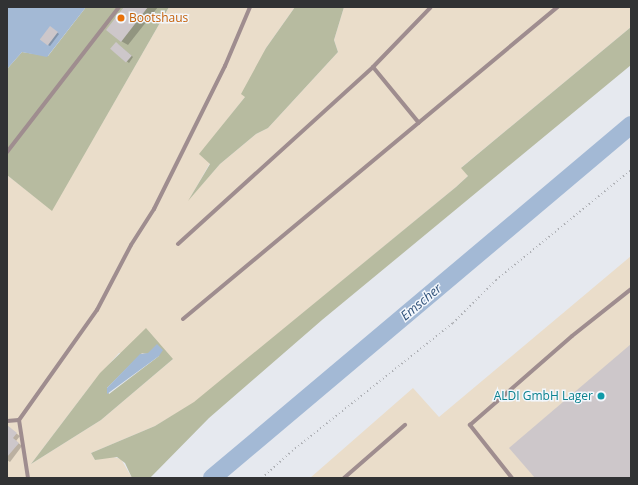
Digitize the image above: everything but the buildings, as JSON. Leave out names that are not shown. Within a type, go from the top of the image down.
[{"type":"lane","points":[[7,152],[119,7]]},
{"type":"lane","points":[[28,478],[19,420],[97,310],[131,245],[154,210],[225,66],[250,7]]},
{"type":"lane","points":[[178,244],[373,67],[431,7]]},
{"type":"lane","points":[[182,320],[558,7]]},
{"type":"lane","points":[[373,67],[419,123]]},
{"type":"lane","points":[[512,478],[470,426],[572,336],[631,289]]},
{"type":"lane","points":[[7,421],[19,420]]},
{"type":"lane","points":[[344,478],[405,425]]},
{"type":"path","points":[[262,478],[292,451],[453,323],[496,280],[631,170]]},
{"type":"shaded area","points":[[169,7],[295,7],[266,48],[245,97],[200,154],[210,163],[190,198],[220,164],[256,134],[268,128],[338,52],[334,40],[344,7],[631,7],[631,27],[462,167],[468,176],[456,187],[194,403],[155,426],[91,453],[95,460],[110,456],[121,459],[132,478],[7,478],[7,175],[52,210]],"holes":[[[119,353],[173,359],[101,420],[31,464],[91,385]]]},
{"type":"shaded area","points":[[631,256],[631,478],[310,478],[413,388],[439,417]]},
{"type":"green space","points":[[86,7],[169,7],[52,211],[7,175],[7,69],[22,52],[48,56]]},
{"type":"green space","points":[[295,7],[344,7],[334,40],[338,52],[268,128],[256,134],[220,164],[188,201],[210,164],[199,154],[245,97],[241,94],[266,48]]},
{"type":"green space","points":[[631,27],[631,65],[322,320],[209,418],[150,478],[132,478],[125,463],[117,457],[95,460],[91,453],[155,426],[194,402],[456,187],[468,176],[461,168]]},
{"type":"green space","points":[[146,328],[173,359],[101,420],[31,464],[100,373]],"holes":[[[142,353],[159,356],[109,394],[107,388]]]},
{"type":"water","points":[[7,7],[86,7],[47,57],[22,52],[7,69]]},
{"type":"water","points":[[157,344],[163,350],[159,356],[107,394],[107,388],[140,354],[148,353]]},
{"type":"waterway","name":"Emscher","points":[[212,478],[631,125]]},
{"type":"place","name":"Bootshaus","points":[[121,18]]},
{"type":"place","name":"ALDI GmbH Lager","points":[[601,396]]}]
